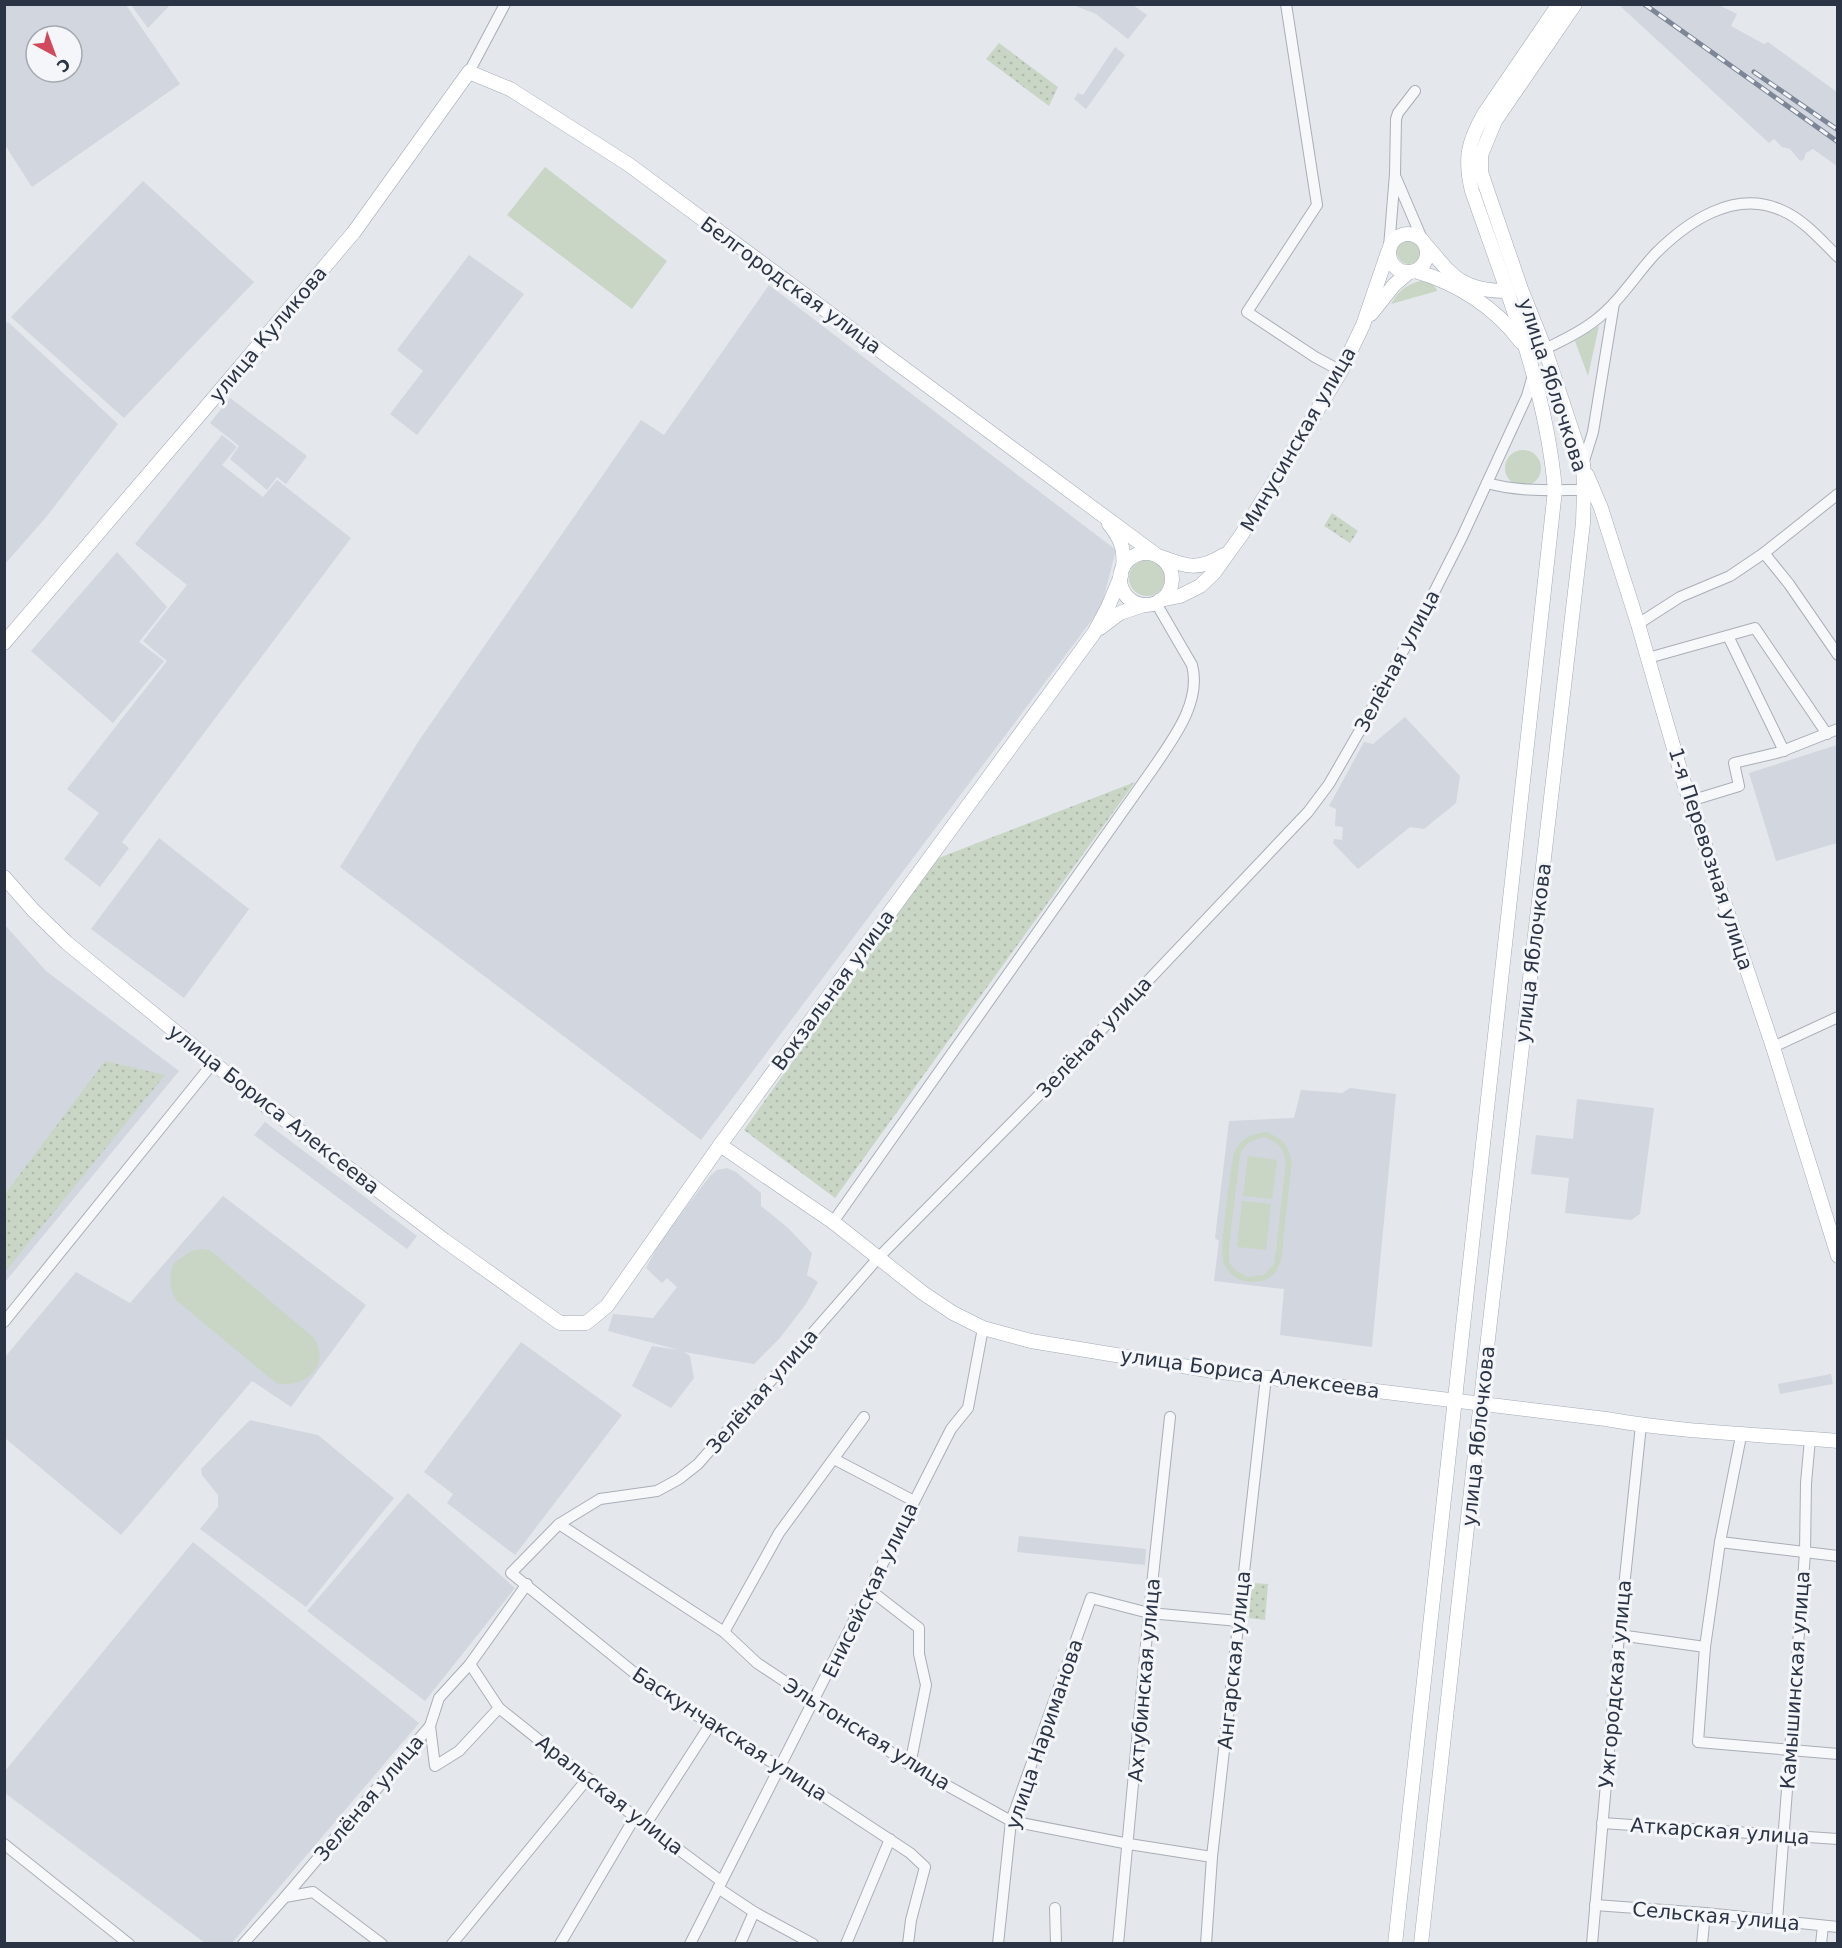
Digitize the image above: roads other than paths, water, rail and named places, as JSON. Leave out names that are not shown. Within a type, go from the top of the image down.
[{"type":"main road","name":"улица Яблочкова","points":[[1395,1944],[1555,490],[1552,453],[1534,372],[1472,191],[1468,173],[1468,153],[1474,132],[1484,114],[1559,4]]},
{"type":"main road","name":"улица Яблочкова","points":[[1421,1944],[1480,1404],[1583,523],[1582,464],[1545,349],[1521,289],[1481,172],[1481,154],[1495,121],[1575,4]]},
{"type":"main road","name":"Белгородская улица","points":[[469,72],[510,88],[628,164],[1158,556]]},
{"type":"main road","name":"улица Куликова","points":[[4,642],[354,232],[469,72]]},
{"type":"main road","points":[[1507,291],[1478,289],[1466,285],[1451,274],[1415,234],[1404,233],[1395,238],[1388,250],[1394,267],[1403,272],[1412,271],[1452,284],[1496,314],[1510,327],[1528,351]]},
{"type":"main road","points":[[1412,271],[1424,263],[1427,251],[1424,243]]},
{"type":"main road","name":"Минусинская улица","points":[[1153,603],[1180,597],[1200,586],[1214,573],[1231,550],[1341,371],[1363,326],[1388,250]]},
{"type":"main road","name":"Минусинская улица","points":[[1363,326],[1394,285],[1412,271]]},
{"type":"main road","points":[[1478,289],[1490,282],[1500,271]]},
{"type":"main road","name":"1-я Перевозная улица","points":[[1582,464],[1601,508],[1690,801],[1773,1047],[1838,1256]]},
{"type":"main road","name":"Белгородская улица","points":[[1103,515],[1122,543],[1124,555],[1122,572]]},
{"type":"main road","name":"Минусинская улица","points":[[1158,556],[1182,565],[1196,567],[1212,562],[1231,550]]},
{"type":"main road","points":[[1138,554],[1158,556],[1169,566],[1172,579],[1169,591],[1153,603],[1128,598],[1122,588],[1122,572],[1129,560],[1138,554]]},
{"type":"main road","name":"Вокзальная улица","points":[[560,1323],[586,1323],[607,1306],[720,1145],[1094,633],[1108,607],[1122,572]]},
{"type":"main road","name":"Вокзальная улица","points":[[1094,633],[1113,617],[1153,603]]},
{"type":"main road","name":"улица Бориса Алексеева","points":[[4,877],[33,910],[67,943],[240,1086],[434,1233],[560,1323]]},
{"type":"main road","name":"улица Бориса Алексеева","points":[[720,1145],[833,1222],[923,1293],[953,1312],[983,1328],[1031,1341],[1213,1371],[1641,1425],[1741,1436],[1838,1441]]},
{"type":"street","name":"улица Куликова","points":[[469,72],[505,4]]},
{"type":"street","points":[[1286,4],[1317,205],[1247,312],[1315,357],[1341,371]]},
{"type":"street","points":[[1388,250],[1395,174],[1396,120],[1398,113],[1415,91]]},
{"type":"street","points":[[1395,174],[1424,243]]},
{"type":"street","points":[[1545,349],[1593,322],[1614,303],[1655,255],[1684,228],[1721,207],[1754,203],[1781,210],[1801,223],[1838,257]]},
{"type":"street","points":[[1582,464],[1593,432],[1614,303]]},
{"type":"street","name":"Зелёная улица","points":[[511,1573],[559,1524],[600,1499],[657,1491],[680,1479],[698,1464],[879,1257],[1050,1084],[1296,827],[1329,784],[1422,616],[1527,396],[1534,372]]},
{"type":"street","points":[[1487,483],[1508,489],[1533,491],[1584,490]]},
{"type":"street","points":[[1638,624],[1680,597],[1730,576],[1764,553],[1838,494]]},
{"type":"street","points":[[1764,553],[1789,584],[1838,655]]},
{"type":"street","points":[[833,1222],[1152,770],[1182,724],[1194,688],[1195,676],[1192,665],[1153,603]]},
{"type":"street","points":[[1648,658],[1755,628],[1827,734]]},
{"type":"street","points":[[1728,636],[1784,751]]},
{"type":"street","points":[[1690,801],[1739,786],[1734,763],[1784,751],[1838,729]]},
{"type":"street","points":[[1773,1047],[1838,1017]]},
{"type":"street","points":[[4,1322],[213,1063]]},
{"type":"street","name":"Енисейская улица","points":[[690,1944],[951,1429],[968,1408],[983,1328]]},
{"type":"street","name":"Ангарская улица","points":[[1206,1944],[1212,1857],[1266,1377]]},
{"type":"street","points":[[724,1632],[779,1533],[864,1417]]},
{"type":"street","name":"Ахтубинская улица","points":[[1118,1944],[1170,1417]]},
{"type":"street","name":"Ужгородская улица","points":[[1592,1944],[1619,1635],[1641,1425]]},
{"type":"street","points":[[1741,1436],[1720,1542],[1706,1647],[1698,1742],[1838,1754]]},
{"type":"street","name":"Камышинская улица","points":[[1777,1920],[1805,1553],[1806,1483],[1810,1439]]},
{"type":"street","points":[[834,1460],[914,1501]]},
{"type":"street","name":"Эльтонская улица","points":[[559,1524],[724,1632],[757,1663],[910,1765],[1011,1821],[1129,1844],[1212,1857]]},
{"type":"street","points":[[1720,1542],[1838,1556]]},
{"type":"street","name":"Баскунчакская улица","points":[[511,1573],[653,1688],[890,1839],[925,1867],[908,1944]]},
{"type":"street","points":[[430,1726],[439,1698],[470,1664],[527,1584]]},
{"type":"street","points":[[870,1590],[919,1628],[919,1654],[926,1685],[910,1765]]},
{"type":"street","name":"улица Нариманова","points":[[998,1944],[1011,1821],[1091,1598],[1149,1613]]},
{"type":"street","points":[[1149,1613],[1239,1621]]},
{"type":"street","points":[[1619,1635],[1706,1647]]},
{"type":"street","points":[[470,1664],[499,1708]]},
{"type":"street","name":"Зелёная улица","points":[[430,1726],[435,1766],[459,1751],[499,1708]]},
{"type":"street","name":"Аральская улица","points":[[499,1708],[753,1912],[813,1944]]},
{"type":"street","points":[[646,1824],[710,1725]]},
{"type":"street","name":"Зелёная улица","points":[[243,1944],[430,1726]]},
{"type":"street","points":[[452,1944],[588,1778]]},
{"type":"street","points":[[560,1944],[635,1817]]},
{"type":"street","name":"Аткарская улица","points":[[1602,1822],[1838,1839]]},
{"type":"street","points":[[846,1944],[890,1839]]},
{"type":"street","points":[[4,1844],[129,1944]]},
{"type":"street","points":[[285,1897],[313,1892],[382,1944]]},
{"type":"street","name":"Сельская улица","points":[[1595,1905],[1705,1913],[1838,1927]]},
{"type":"street","points":[[1055,1908],[1056,1944]]},
{"type":"street","points":[[740,1944],[753,1912]]},
{"type":"street","points":[[1702,1944],[1705,1913]]},
{"type":"street","points":[[1821,1944],[1823,1926]]},
{"type":"railway","points":[[1644,4],[1838,142]]},
{"type":"railway","points":[[1754,72],[1838,130]]}]
